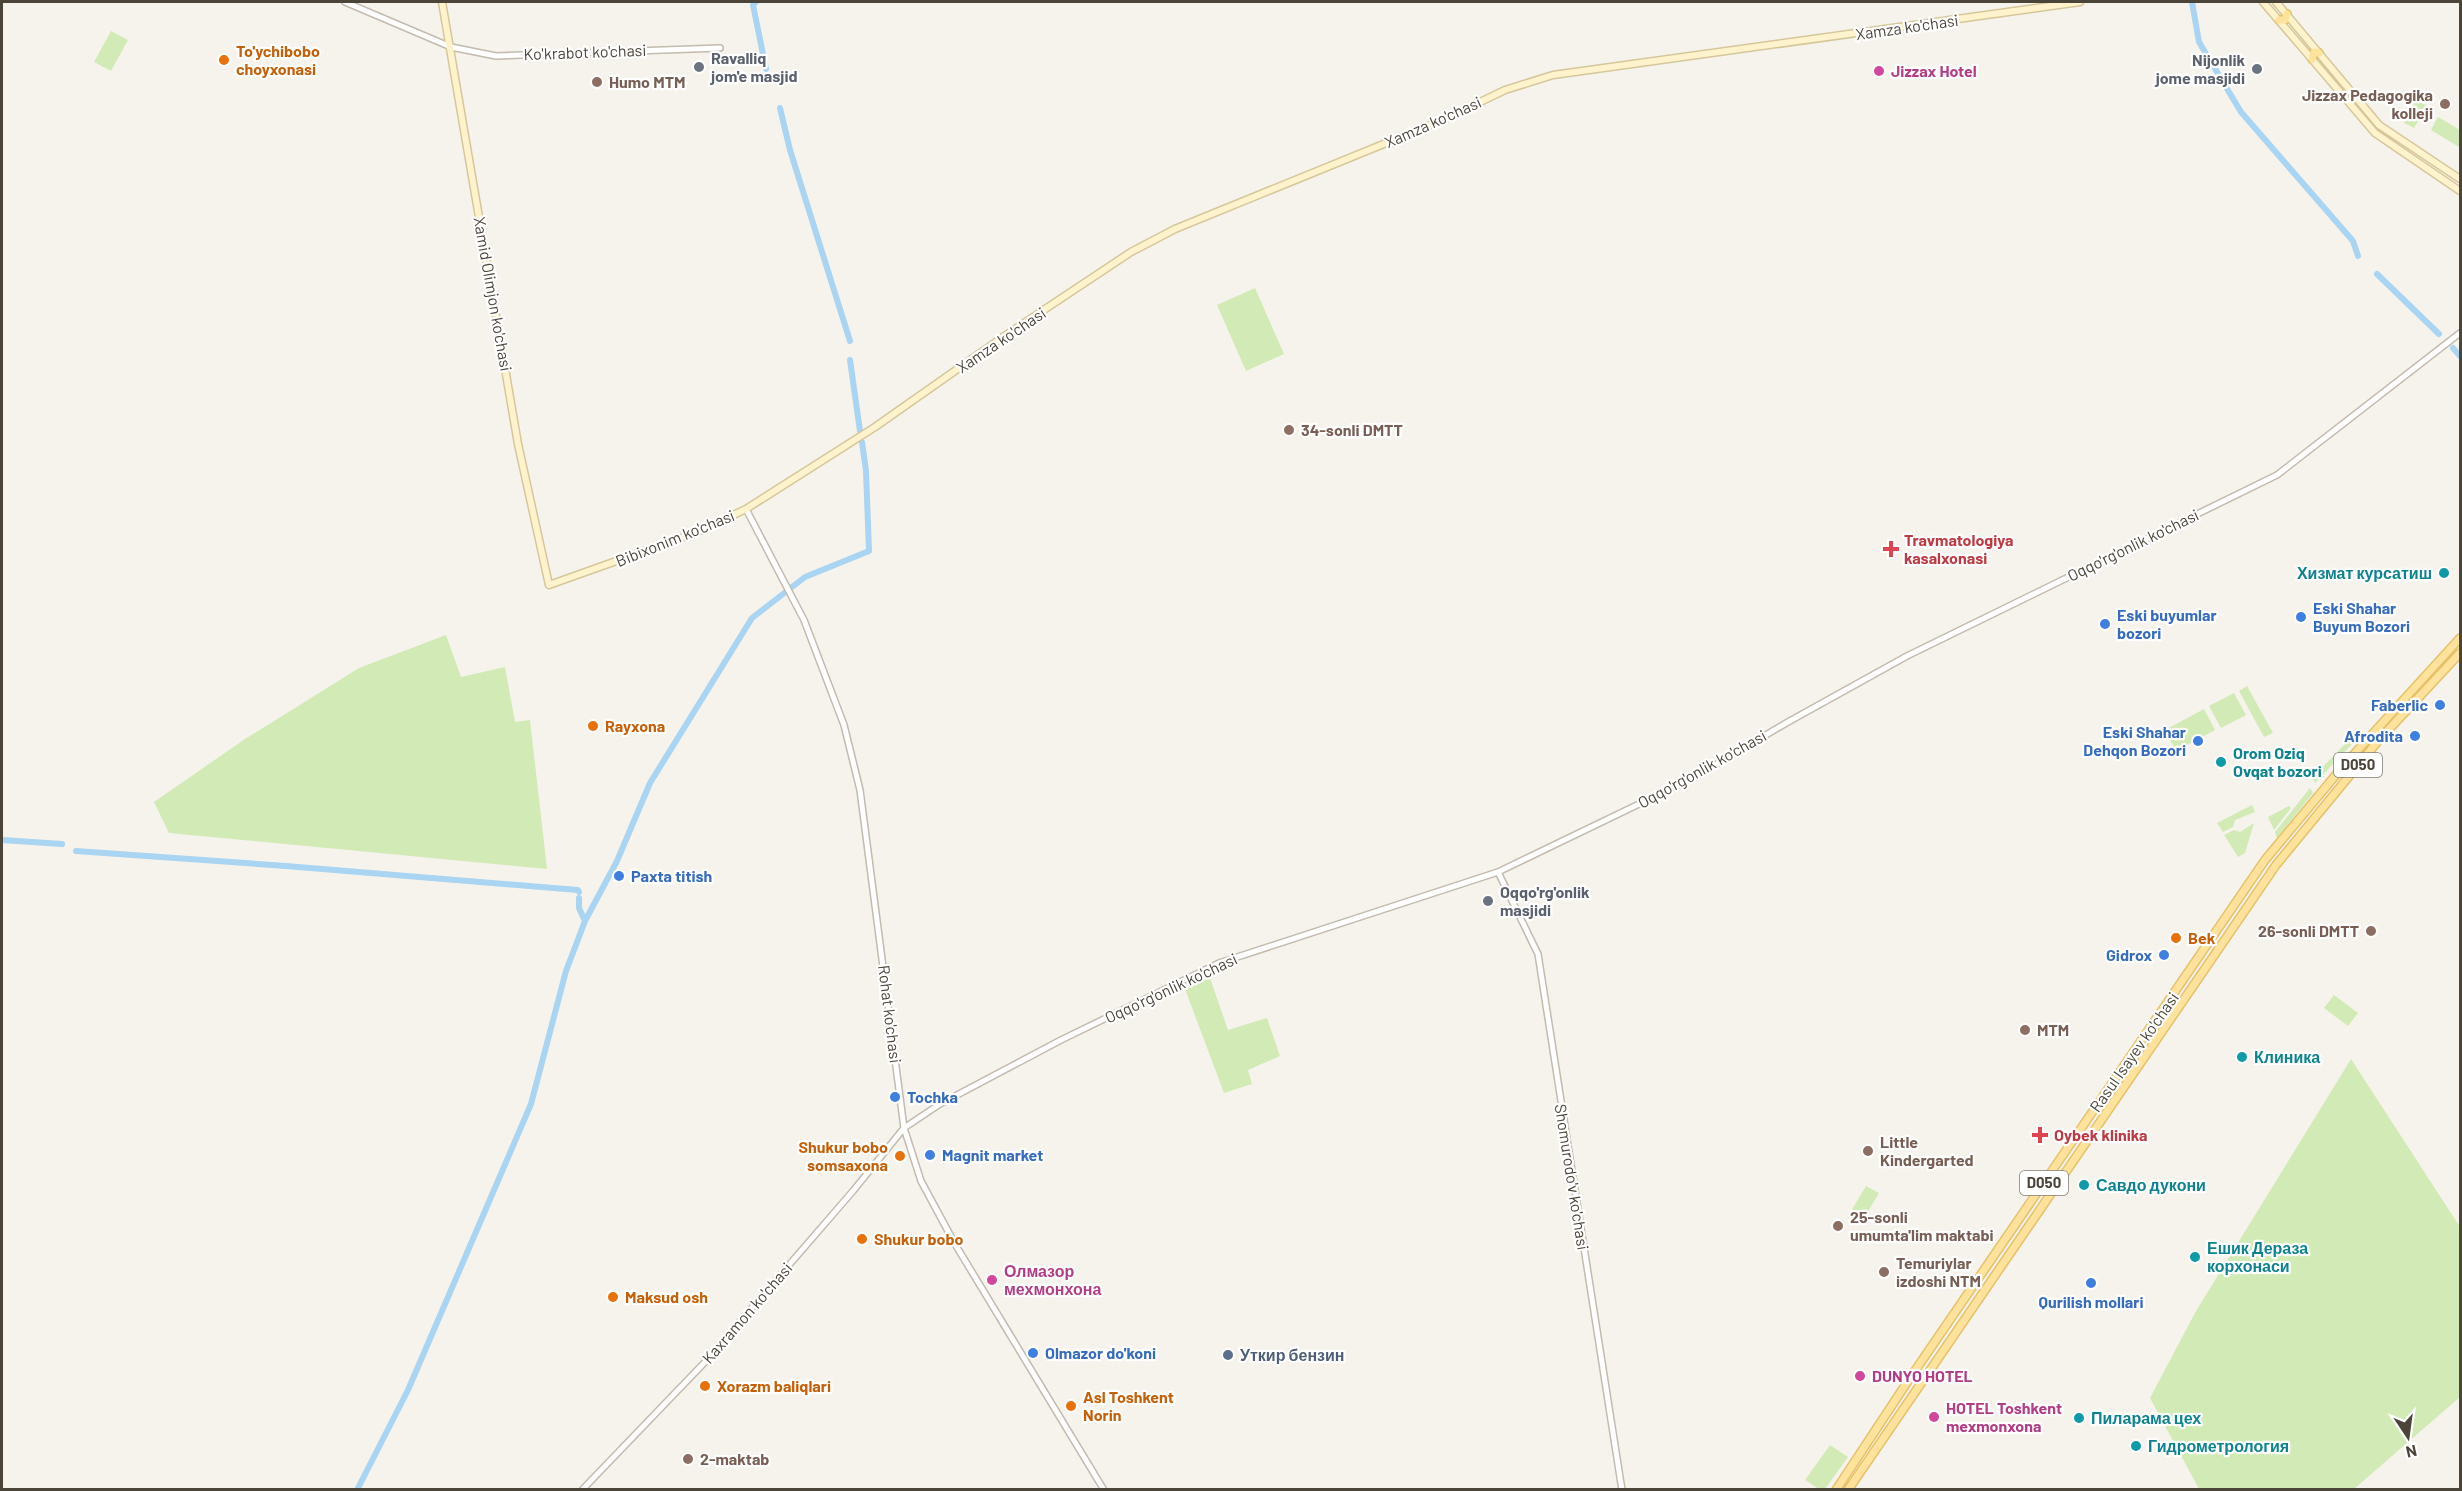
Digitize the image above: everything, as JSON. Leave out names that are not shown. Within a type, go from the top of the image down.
[{"type":"main road","name":"Xamid Olimjon ko'chasi","points":[[442,2],[518,444],[549,585]]},
{"type":"main road","name":"Xamza ko'chasi","points":[[856,439],[1131,252],[1175,229],[1445,119],[1505,90],[1553,75],[2080,2]]},
{"type":"main road","points":[[2263,2],[2375,133],[2460,191]]},
{"type":"main road","points":[[2276,2],[2379,125],[2460,179]]},
{"type":"main road","points":[[2279,20],[2285,20],[2287,14]]},
{"type":"main road","points":[[2312,59],[2312,54],[2319,53]]},
{"type":"main road","name":"Bibixonim ko'chasi","points":[[549,585],[695,533],[746,509],[856,439]]},
{"type":"main road","name":"Rasul Isayev ko'chasi","points":[[1836,1490],[1910,1378],[2265,860],[2344,764],[2460,638]]},
{"type":"main road","name":"Rasul Isayev ko'chasi","points":[[1848,1490],[2276,865],[2378,741],[2460,653]]},
{"type":"main road","points":[[1910,1378],[1919,1385]]},
{"type":"street","name":"Ko'krabot ko'chasi","points":[[345,2],[451,47],[496,56],[720,48]]},
{"type":"street","name":"Oqqo'rg'onlik ko'chasi","points":[[904,1128],[940,1104],[1061,1040],[1219,963],[1498,872],[1693,778],[1788,722],[1908,656],[2277,475],[2460,333]]},
{"type":"street","name":"Rohat ko'chasi","points":[[746,509],[804,620],[844,725],[860,790],[904,1128],[921,1181],[955,1245],[1104,1490]]},
{"type":"street","name":"Shomurodo'v ko'chasi","points":[[1498,872],[1538,954],[1622,1490]]},
{"type":"street","name":"Kaxramon ko'chasi","points":[[582,1490],[705,1362],[853,1191],[904,1128]]},
{"type":"green space","points":[[111,31],[128,40],[111,71],[94,62]]},
{"type":"green space","points":[[2416,100],[2427,106],[2414,128],[2404,123]]},
{"type":"green space","points":[[2438,117],[2460,130],[2459,147],[2431,130]]},
{"type":"green space","points":[[1255,288],[1284,354],[1246,371],[1217,305]]},
{"type":"green space","points":[[446,635],[461,677],[505,667],[515,722],[530,720],[547,869],[169,833],[154,802],[245,739],[359,668]]},
{"type":"green space","points":[[2247,686],[2273,733],[2264,737],[2239,691]]},
{"type":"green space","points":[[2234,693],[2246,715],[2221,728],[2209,706]]},
{"type":"green space","points":[[2204,709],[2215,730],[2176,751],[2165,730]]},
{"type":"green space","points":[[2348,741],[2352,744],[2315,783],[2312,778]]},
{"type":"green space","points":[[2310,788],[2313,793],[2277,838],[2275,832]]},
{"type":"green space","points":[[2252,805],[2255,812],[2235,820],[2233,827],[2223,832],[2217,823]]},
{"type":"green space","points":[[2289,806],[2291,808],[2274,830],[2268,817]]},
{"type":"green space","points":[[2254,823],[2245,853],[2238,857],[2224,835],[2234,830],[2240,832]]},
{"type":"green space","points":[[1210,978],[1228,1030],[1267,1018],[1280,1056],[1248,1070],[1252,1084],[1224,1093],[1185,989]]},
{"type":"green space","points":[[2334,995],[2358,1013],[2348,1026],[2324,1008]]},
{"type":"green space","points":[[2351,1059],[2460,1227],[2460,1397],[2354,1489],[2199,1489],[2150,1398],[2196,1311]]},
{"type":"green space","points":[[1866,1186],[1879,1193],[1863,1220],[1850,1213]]},
{"type":"green space","points":[[1830,1445],[1848,1457],[1825,1489],[1819,1489],[1805,1480]]},
{"type":"waterway","points":[[756,2],[753,5],[766,69]]},
{"type":"waterway","points":[[2192,2],[2199,42],[2241,112],[2353,241],[2358,256]]},
{"type":"waterway","points":[[780,108],[790,150],[850,341]]},
{"type":"waterway","points":[[2377,274],[2439,334]]},
{"type":"waterway","points":[[2453,348],[2460,356]]},
{"type":"waterway","points":[[850,360],[860,431]]},
{"type":"waterway","points":[[357,1490],[408,1390],[531,1104],[566,971],[585,921],[617,861],[650,783],[752,618],[805,577],[869,551],[866,471],[862,442]]},
{"type":"waterway","points":[[2,840],[62,844]]},
{"type":"waterway","points":[[76,851],[286,866],[578,890],[579,892]]},
{"type":"waterway","points":[[579,898],[579,908],[585,921]]},
{"type":"place","name":"To'ychibobo choyxonasi","points":[[224,60]]},
{"type":"place","name":"Ravalliq jom'e masjid","points":[[699,67]]},
{"type":"place","name":"Nijonlik jome masjidi","points":[[2257,69]]},
{"type":"place","name":"Jizzax Hotel","points":[[1879,71]]},
{"type":"place","name":"Humo MTM","points":[[597,82]]},
{"type":"place","name":"Jizzax Pedagogika kolleji","points":[[2445,104]]},
{"type":"place","name":"34-sonli DMTT","points":[[1289,430]]},
{"type":"place","name":"Travmatologiya kasalxonasi","points":[[1891,549]]},
{"type":"place","name":"Хизмат курсатиш","points":[[2444,573]]},
{"type":"place","name":"Eski Shahar Buyum Bozori","points":[[2301,617]]},
{"type":"place","name":"Eski buyumlar bozori","points":[[2105,624]]},
{"type":"place","name":"Faberlic","points":[[2440,705]]},
{"type":"place","name":"Rayxona","points":[[593,726]]},
{"type":"place","name":"Afrodita","points":[[2415,736]]},
{"type":"place","name":"Eski Shahar Dehqon Bozori","points":[[2198,741]]},
{"type":"place","name":"Orom Oziq Ovqat bozori","points":[[2221,762]]},
{"type":"place","name":"Paxta titish","points":[[619,876]]},
{"type":"place","name":"Oqqo'rg'onlik masjidi","points":[[1488,901]]},
{"type":"place","name":"26-sonli DMTT","points":[[2371,931]]},
{"type":"place","name":"Bek","points":[[2176,938]]},
{"type":"place","name":"Gidrox","points":[[2164,955]]},
{"type":"place","name":"MTM","points":[[2025,1030]]},
{"type":"place","name":"Клиника","points":[[2242,1057]]},
{"type":"place","name":"Tochka","points":[[895,1097]]},
{"type":"place","name":"Oybek klinika","points":[[2040,1135]]},
{"type":"place","name":"Little Kindergarted","points":[[1868,1151]]},
{"type":"place","name":"Magnit market","points":[[930,1155]]},
{"type":"place","name":"Shukur bobo somsaxona","points":[[900,1156]]},
{"type":"place","name":"Савдо дукони","points":[[2084,1185]]},
{"type":"place","name":"25-sonli umumta'lim maktabi","points":[[1838,1226]]},
{"type":"place","name":"Shukur bobo","points":[[862,1239]]},
{"type":"place","name":"Ешик Дераза корхонаси","points":[[2195,1257]]},
{"type":"place","name":"Temuriylar izdoshi NTM","points":[[1884,1272]]},
{"type":"place","name":"Олмазор мехмонхона","points":[[992,1280]]},
{"type":"place","name":"Qurilish mollari","points":[[2091,1283]]},
{"type":"place","name":"Maksud osh","points":[[613,1297]]},
{"type":"place","name":"Olmazor do'koni","points":[[1033,1353]]},
{"type":"place","name":"Уткир бензин","points":[[1228,1355]]},
{"type":"place","name":"DUNYO HOTEL","points":[[1860,1376]]},
{"type":"place","name":"Xorazm baliqlari","points":[[705,1386]]},
{"type":"place","name":"Asl Toshkent Norin","points":[[1071,1406]]},
{"type":"place","name":"HOTEL Toshkent mexmonxona","points":[[1934,1417]]},
{"type":"place","name":"Пиларама цех","points":[[2079,1418]]},
{"type":"place","name":"Гидрометрология","points":[[2136,1446]]},
{"type":"place","name":"2-maktab","points":[[688,1459]]}]
